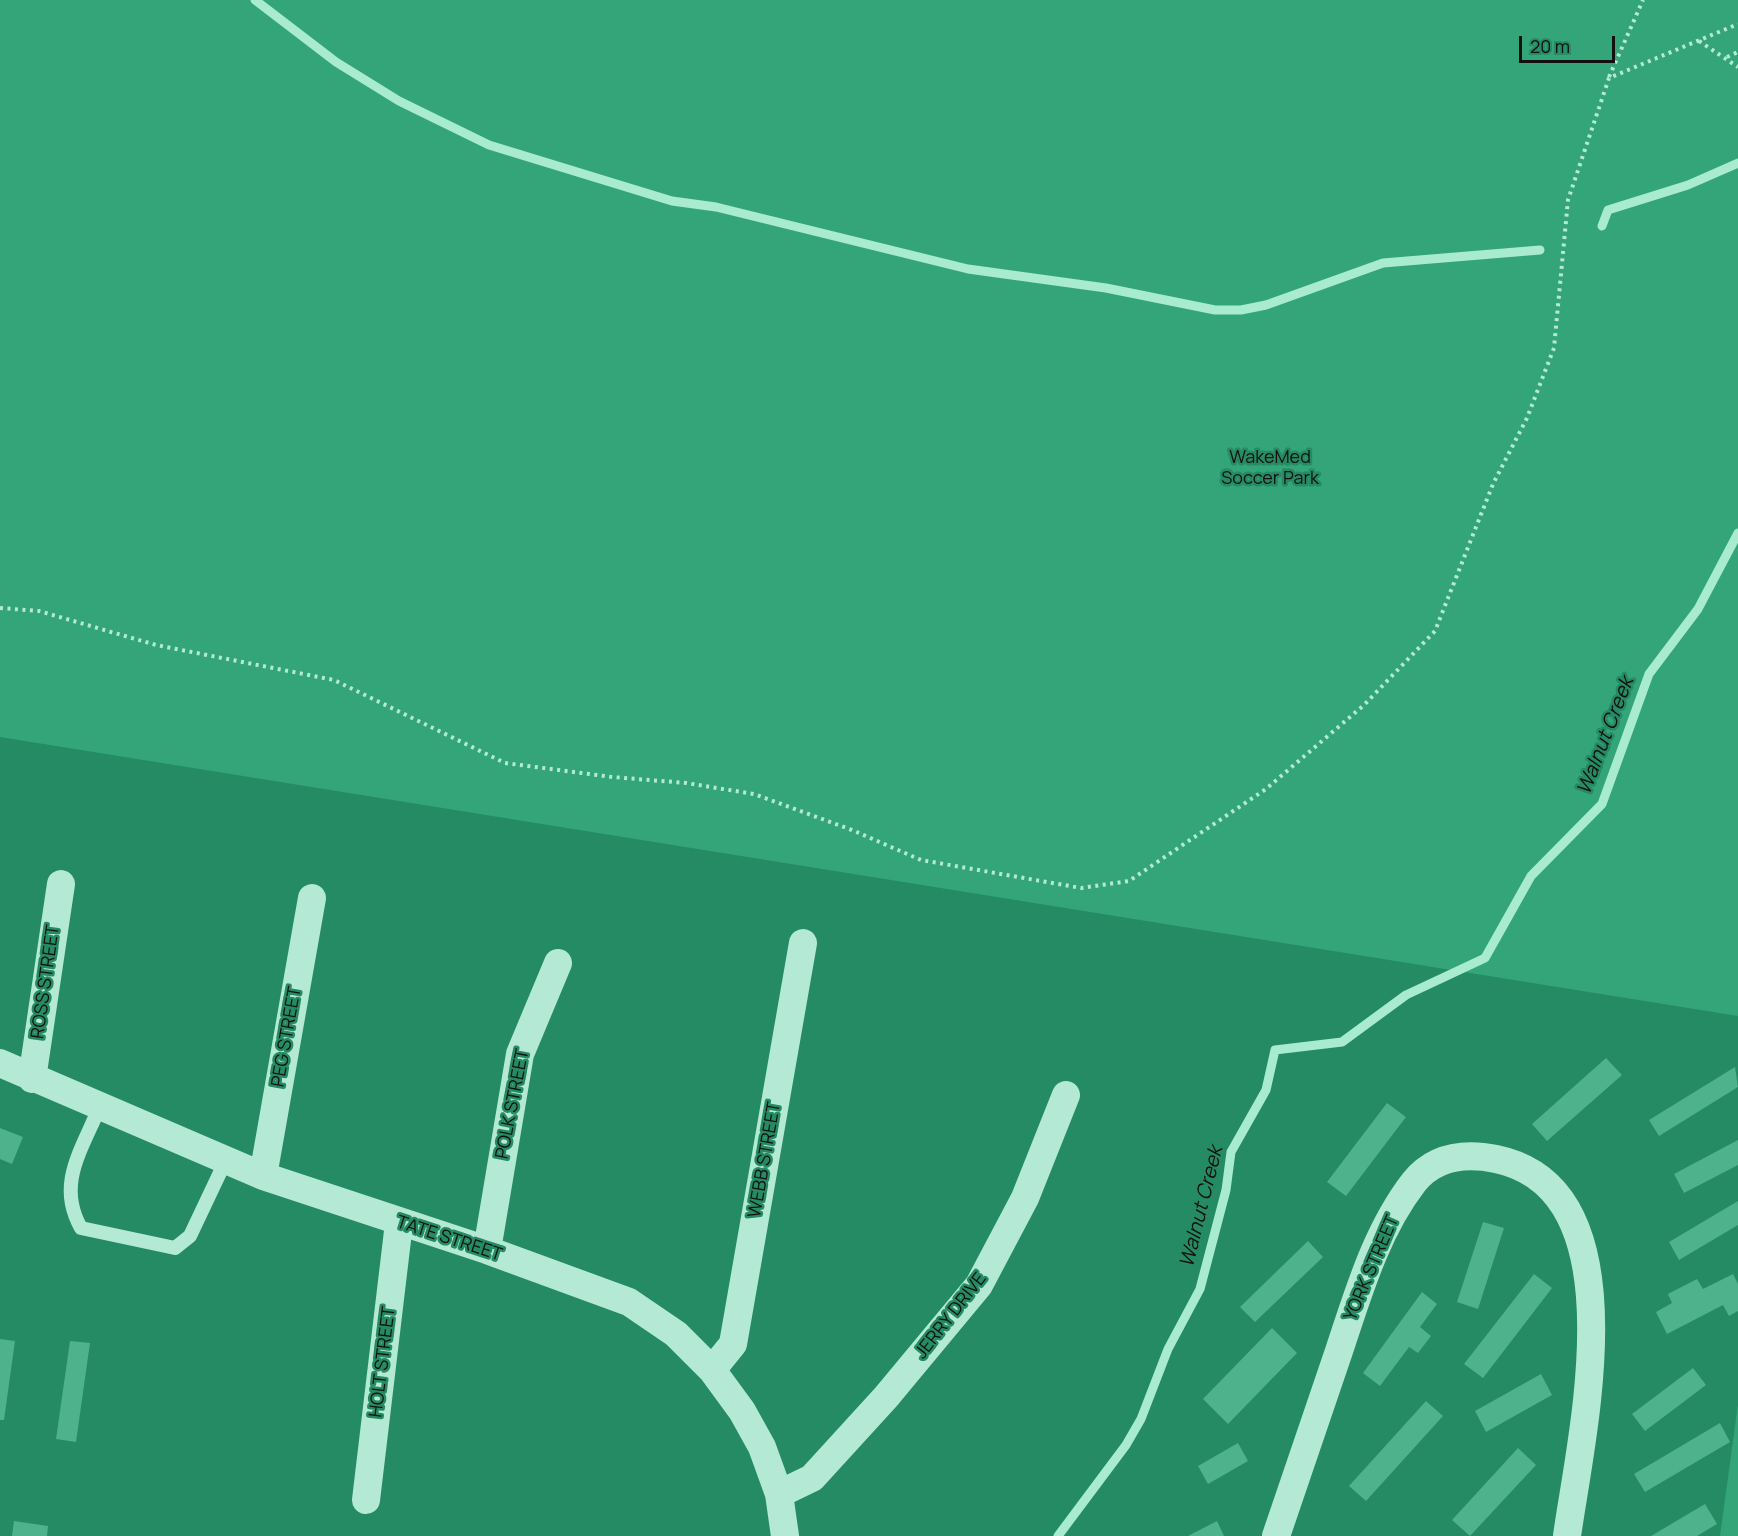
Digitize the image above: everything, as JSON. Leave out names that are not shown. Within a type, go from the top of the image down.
[{"type":"street","name":"ROSS STREET","points":[[32,1079],[61,884]]},
{"type":"street","name":"PEG STREET","points":[[263,1176],[312,898]]},
{"type":"street","name":"WEBB STREET","points":[[712,1370],[733,1344],[803,943]]},
{"type":"street","name":"POLK STREET","points":[[487,1250],[520,1054],[558,963]]},
{"type":"street","name":"TATE STREET","points":[[0,1063],[225,1162],[399,1223],[487,1250],[629,1302],[676,1334],[712,1370],[742,1412],[762,1448],[779,1494],[785,1536]]},
{"type":"street","name":"JERRY DRIVE","points":[[779,1494],[812,1478],[886,1397],[979,1284],[1024,1198],[1066,1095]]},
{"type":"street","name":"YORK STREET","points":[[1276,1536],[1364,1276],[1393,1214],[1416,1180],[1436,1164],[1456,1155],[1484,1156],[1510,1162],[1531,1173],[1555,1192],[1582,1242],[1590,1283],[1592,1326],[1584,1416],[1567,1536]]},
{"type":"street","name":"HOLT STREET","points":[[366,1500],[399,1223]]},
{"type":"lane","points":[[99,1108],[70,1179],[70,1210],[81,1228],[175,1248],[190,1236],[225,1162]]},
{"type":"path","points":[[0,608],[39,611],[156,645],[334,680],[505,762],[612,777],[686,783],[754,794],[852,830],[921,860],[1081,888],[1129,881],[1266,789],[1364,705],[1435,631],[1493,484],[1527,418],[1554,348],[1568,200],[1609,78],[1642,0]]},
{"type":"path","points":[[1609,78],[1738,24]]},
{"type":"path","points":[[1698,40],[1727,57],[1738,67]]},
{"type":"path","points":[[1727,57],[1738,52]]},
{"type":"green space","name":"WakeMed Soccer Park","points":[[0,0],[1738,0],[1738,1016],[0,737]]},
{"type":"green space","points":[[1738,1404],[1738,1536],[1720,1536]]},
{"type":"building","points":[[1606,1058],[1622,1075],[1547,1141],[1532,1124]]},
{"type":"building","points":[[1735,1067],[1738,1087],[1659,1136],[1649,1120]]},
{"type":"building","points":[[1387,1103],[1406,1117],[1346,1196],[1327,1182]]},
{"type":"building","points":[[0,1128],[23,1137],[12,1164],[0,1159]]},
{"type":"building","points":[[1738,1140],[1738,1165],[1684,1193],[1674,1174]]},
{"type":"building","points":[[1738,1201],[1738,1225],[1679,1260],[1669,1242]]},
{"type":"building","points":[[1483,1222],[1504,1228],[1478,1309],[1457,1302]]},
{"type":"building","points":[[1308,1241],[1323,1257],[1255,1322],[1240,1307]]},
{"type":"building","points":[[1534,1274],[1552,1288],[1483,1378],[1464,1364]]},
{"type":"building","points":[[1733,1274],[1738,1284],[1738,1311],[1729,1316],[1723,1305],[1667,1334],[1656,1312],[1672,1303],[1668,1294],[1697,1279],[1703,1289]]},
{"type":"building","points":[[1422,1292],[1437,1304],[1420,1327],[1431,1336],[1418,1353],[1409,1347],[1380,1386],[1363,1373]]},
{"type":"building","points":[[1272,1328],[1297,1353],[1228,1424],[1203,1399]]},
{"type":"building","points":[[0,1339],[15,1341],[4,1420],[0,1420]]},
{"type":"building","points":[[70,1341],[90,1343],[76,1442],[56,1439]]},
{"type":"building","points":[[1693,1368],[1706,1385],[1645,1431],[1632,1414]]},
{"type":"building","points":[[1541,1374],[1552,1395],[1486,1432],[1475,1411]]},
{"type":"building","points":[[1426,1401],[1443,1416],[1366,1501],[1349,1486]]},
{"type":"building","points":[[1720,1423],[1730,1442],[1645,1492],[1634,1474]]},
{"type":"building","points":[[1238,1443],[1248,1461],[1208,1484],[1198,1466]]},
{"type":"building","points":[[1518,1448],[1536,1465],[1470,1536],[1452,1520]]},
{"type":"building","points":[[1705,1504],[1717,1524],[1697,1536],[1651,1536]]},
{"type":"building","points":[[14,1521],[48,1526],[47,1536],[12,1536]]},
{"type":"building","points":[[1217,1521],[1224,1536],[1188,1536]]},
{"type":"waterway","points":[[255,0],[336,62],[399,101],[489,145],[672,201],[716,207],[968,269],[1106,288],[1215,310],[1241,310],[1266,305],[1383,263],[1540,250]]},
{"type":"waterway","points":[[1602,226],[1608,210],[1688,185],[1738,163]]},
{"type":"waterway","name":"Walnut Creek","points":[[1058,1536],[1126,1445],[1141,1419],[1168,1349],[1200,1289],[1226,1190],[1231,1152],[1266,1090],[1275,1050],[1342,1042],[1406,995],[1485,958],[1531,876],[1602,804],[1649,674],[1698,609],[1738,533]]}]
